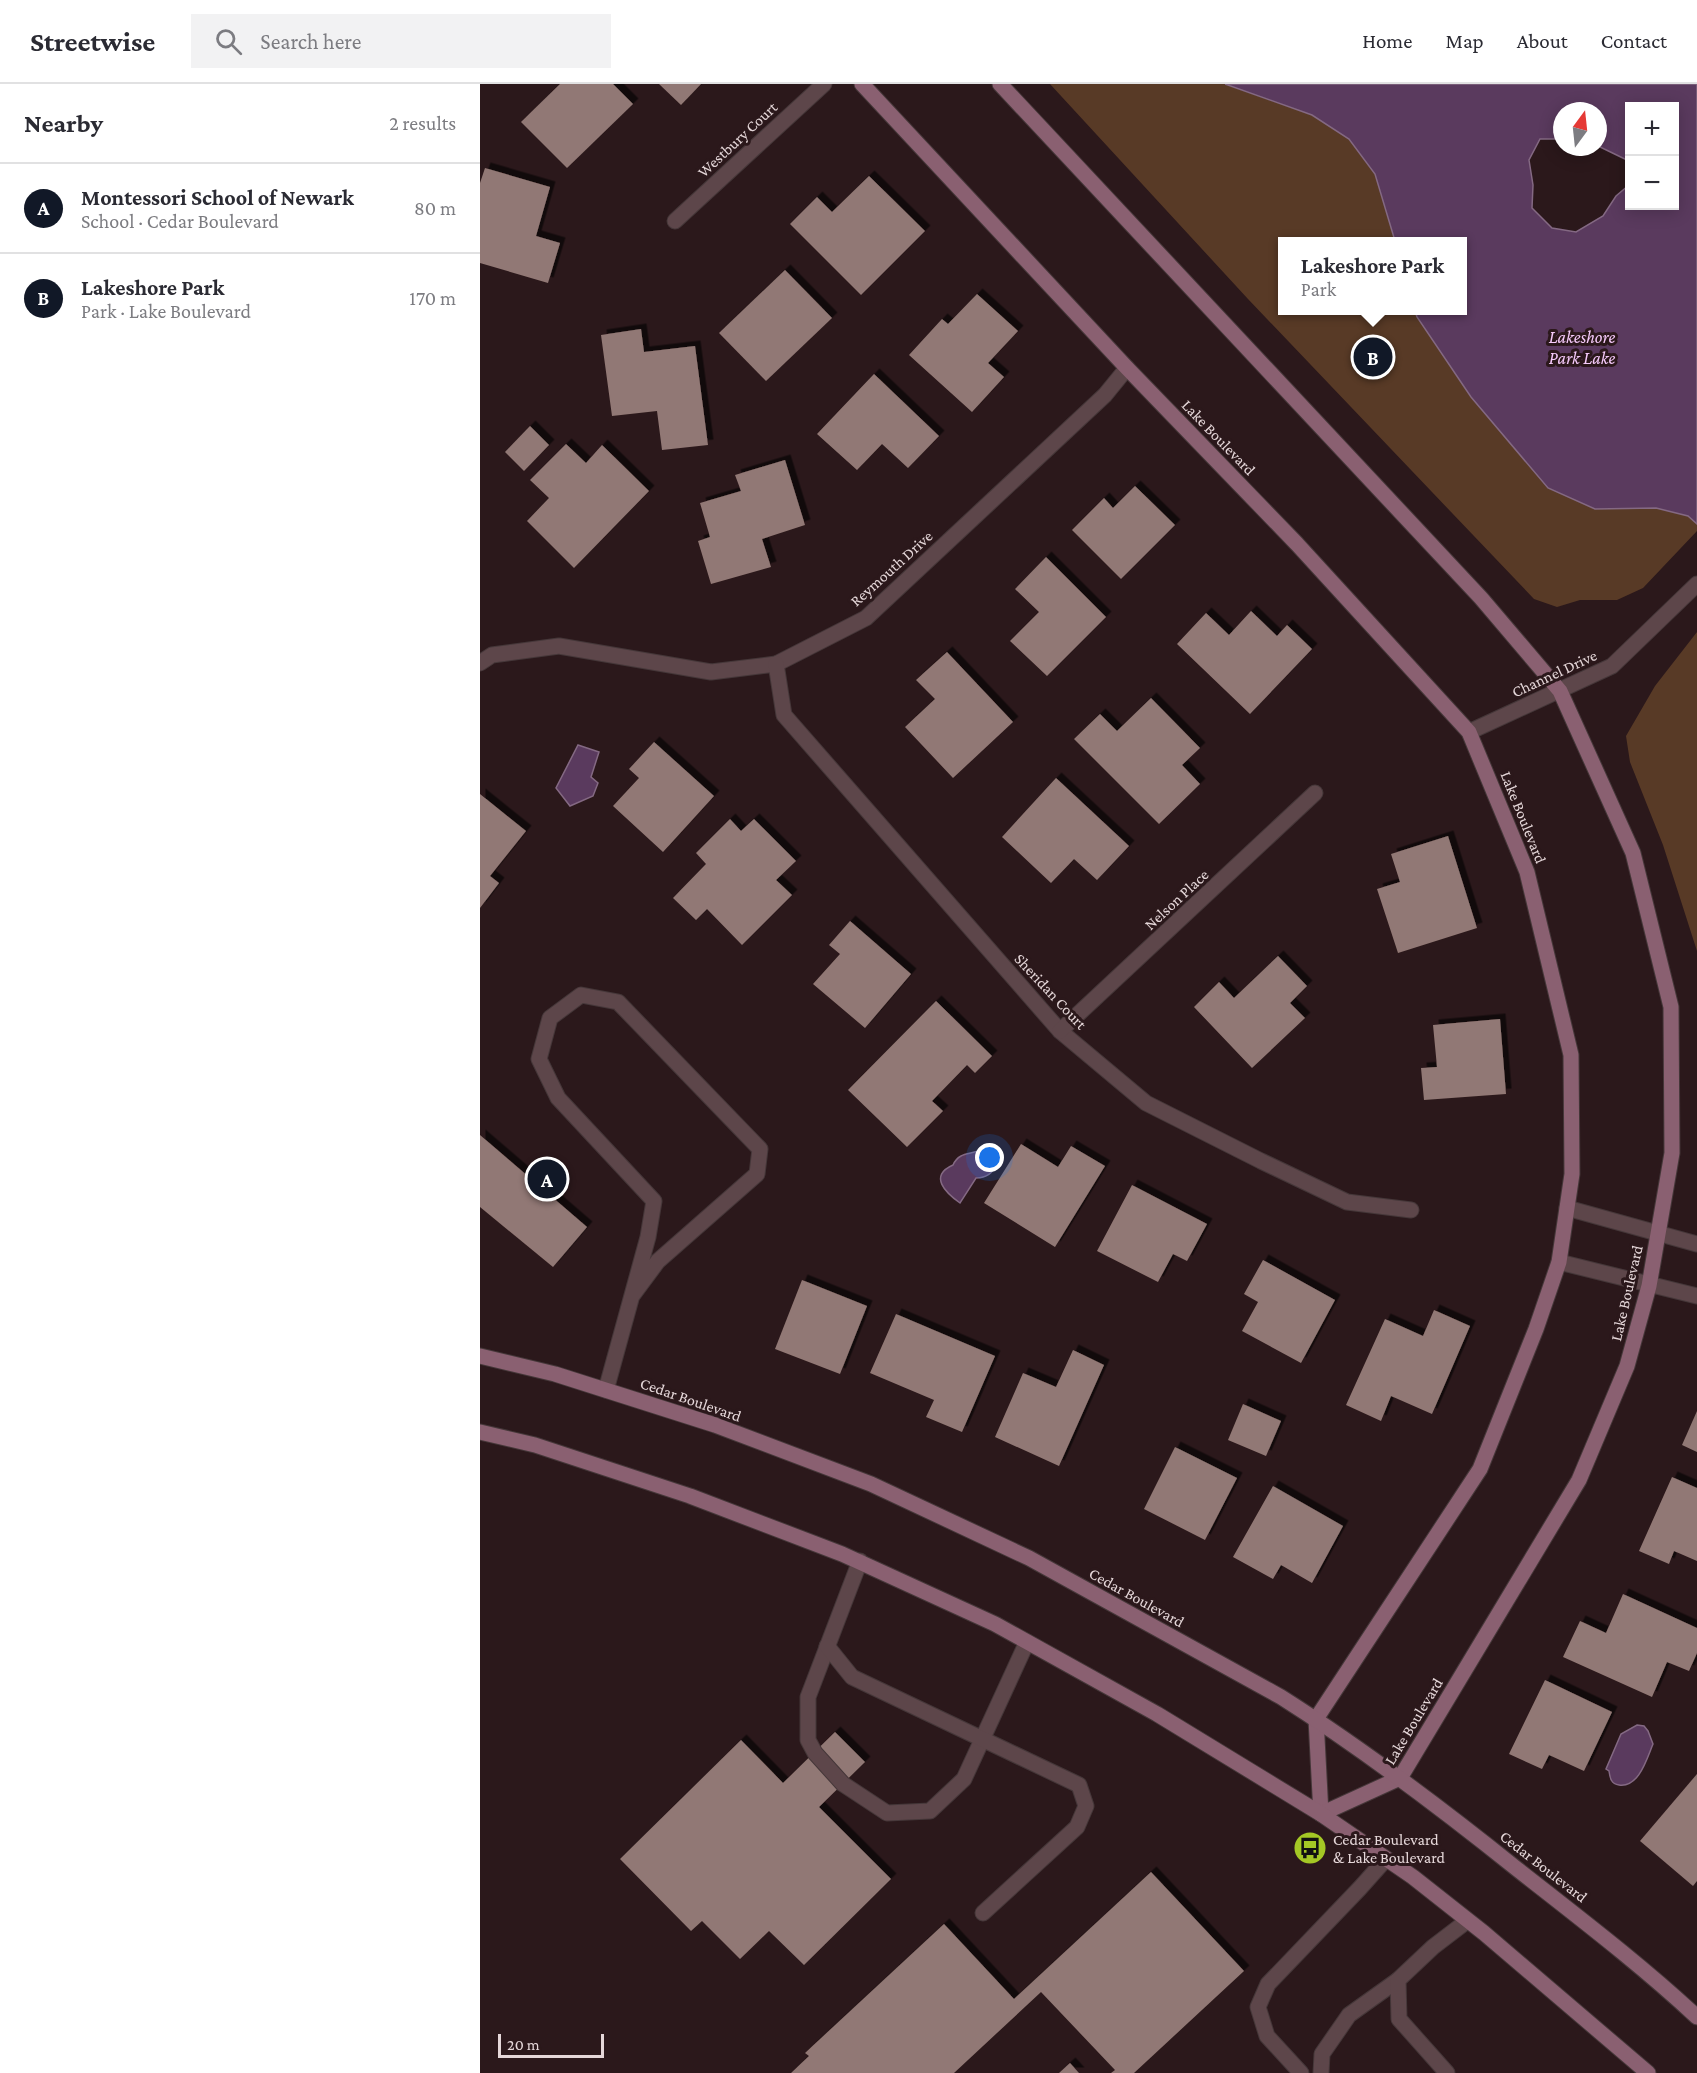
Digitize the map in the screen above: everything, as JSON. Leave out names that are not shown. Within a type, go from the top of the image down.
[{"type":"street","name":"Westbury Court","points":[[675,221],[824,84]]},
{"type":"street","name":"Lake Boulevard","points":[[862,84],[1127,368],[1297,544],[1469,732],[1527,872],[1571,1055],[1572,1174],[1559,1262],[1536,1329],[1480,1469],[1316,1719]]},
{"type":"street","name":"Lake Boulevard","points":[[1000,84],[1480,598],[1560,691],[1634,853],[1671,1007],[1672,1153],[1649,1286],[1627,1366],[1579,1480],[1400,1778],[1321,1814]]},
{"type":"street","name":"Reymouth Drive","points":[[480,663],[492,655],[559,646],[711,672],[776,664],[866,618],[1105,395],[1127,368]]},
{"type":"street","name":"Channel Drive","points":[[1469,732],[1611,666],[1697,584]]},
{"type":"street","name":"Sheridan Court","points":[[776,664],[784,715],[1060,1031],[1146,1103],[1347,1202],[1411,1210]]},
{"type":"street","name":"Nelson Place","points":[[1060,1031],[1316,794]]},
{"type":"street","points":[[606,1390],[648,1237],[654,1202],[558,1098],[539,1059],[550,1018],[581,995],[618,1002],[760,1149],[757,1174],[658,1261],[632,1296]]},
{"type":"street","points":[[1567,1208],[1697,1244]]},
{"type":"street","points":[[1559,1262],[1697,1296]]},
{"type":"street","name":"Cedar Boulevard","points":[[480,1356],[555,1374],[715,1425],[871,1484],[1019,1553],[1281,1697],[1316,1719],[1400,1778],[1582,1919],[1697,2017]]},
{"type":"street","points":[[480,1432],[535,1445],[690,1496],[860,1562],[995,1624],[1157,1714],[1321,1814],[1413,1877],[1546,1985],[1648,2073]]},
{"type":"street","points":[[860,1562],[808,1697],[808,1740],[815,1753],[843,1784],[887,1813],[930,1811],[964,1779],[1027,1642]]},
{"type":"street","points":[[827,1646],[852,1677],[1079,1785],[1086,1806],[1077,1827],[983,1913]]},
{"type":"street","points":[[1316,1719],[1321,1814]]},
{"type":"street","points":[[1301,2073],[1267,2037],[1258,2007],[1268,1984],[1385,1860]]},
{"type":"street","points":[[1321,2073],[1323,2054],[1349,2015],[1398,1980],[1433,1947],[1467,1921]]},
{"type":"street","points":[[1398,1980],[1399,2019],[1447,2073]]},
{"type":"shaded area","points":[[1050,84],[1224,84],[1312,115],[1349,139],[1375,174],[1394,237],[1278,237],[1278,315],[1416,315],[1471,397],[1548,488],[1595,509],[1656,508],[1688,516],[1697,524],[1697,531],[1643,588],[1617,600],[1580,600],[1557,607],[1534,599],[1248,299]]},
{"type":"shaded area","points":[[1697,632],[1697,951],[1663,845],[1630,762],[1626,736],[1655,686]]},
{"type":"water","name":"Lakeshore Park Lake","points":[[1225,84],[1697,84],[1697,524],[1688,516],[1656,508],[1595,509],[1548,488],[1471,397],[1416,315],[1467,315],[1467,237],[1394,237],[1375,174],[1349,139],[1312,115]],"holes":[[[1553,102],[1607,102],[1607,150],[1625,159],[1625,102],[1679,102],[1679,210],[1625,210],[1625,188],[1616,196],[1603,216],[1576,232],[1552,228],[1532,208],[1533,185],[1529,160],[1540,139],[1553,139]]]},
{"type":"water","points":[[578,745],[599,752],[591,777],[598,783],[593,796],[570,806],[556,788]]},
{"type":"water","points":[[981,1150],[992,1157],[993,1171],[976,1178],[960,1203],[945,1189],[941,1179],[942,1174],[961,1156]]},
{"type":"water","points":[[1637,1725],[1644,1726],[1653,1744],[1637,1777],[1626,1785],[1619,1785],[1611,1780],[1609,1771],[1606,1769],[1621,1734]]},
{"type":"building","points":[[560,84],[613,84],[633,104],[567,168],[521,122]]},
{"type":"building","points":[[659,84],[701,84],[681,105]]},
{"type":"building","points":[[485,168],[550,187],[536,236],[560,243],[548,283],[480,263],[480,183]]},
{"type":"building","points":[[869,176],[925,231],[861,295],[790,224],[817,197],[832,212]]},
{"type":"building","points":[[785,270],[832,318],[766,381],[719,333]]},
{"type":"building","points":[[977,294],[1018,331],[988,363],[1004,377],[972,412],[909,355],[942,319],[948,324]]},
{"type":"building","points":[[641,329],[644,352],[695,346],[708,445],[662,450],[657,411],[612,416],[601,335]]},
{"type":"building","points":[[874,374],[939,436],[908,468],[882,444],[857,470],[817,434]]},
{"type":"building","points":[[530,426],[549,445],[524,471],[505,452]]},
{"type":"building","points":[[566,444],[586,463],[602,445],[649,491],[574,568],[527,521],[549,498],[530,480]]},
{"type":"building","points":[[785,460],[805,525],[762,539],[771,567],[711,584],[698,541],[710,537],[700,503],[741,491],[735,475]]},
{"type":"building","points":[[1135,486],[1175,525],[1121,579],[1072,530],[1104,498],[1113,508]]},
{"type":"building","points":[[1046,557],[1106,617],[1047,676],[1010,641],[1039,612],[1015,589]]},
{"type":"building","points":[[1251,611],[1277,636],[1287,625],[1312,649],[1250,714],[1177,644],[1206,613],[1229,635]]},
{"type":"building","points":[[947,652],[1013,722],[953,778],[905,727],[935,699],[916,680]]},
{"type":"building","points":[[1151,698],[1200,748],[1182,765],[1200,784],[1159,824],[1074,739],[1100,714],[1117,731]]},
{"type":"building","points":[[654,742],[714,796],[663,852],[613,806],[639,778],[629,769]]},
{"type":"building","points":[[1056,778],[1129,846],[1097,880],[1074,859],[1051,883],[1002,837]]},
{"type":"building","points":[[480,794],[526,831],[490,876],[499,883],[480,908]]},
{"type":"building","points":[[730,819],[741,831],[754,819],[796,861],[776,880],[792,895],[742,945],[707,909],[696,920],[673,898],[706,864],[696,853]]},
{"type":"building","points":[[1448,836],[1477,928],[1398,953],[1377,889],[1400,882],[1391,854]]},
{"type":"building","points":[[850,921],[911,974],[865,1028],[813,984],[840,954],[829,945]]},
{"type":"building","points":[[1278,956],[1307,986],[1290,1003],[1305,1018],[1252,1068],[1194,1007],[1219,982],[1234,998]]},
{"type":"building","points":[[936,1001],[992,1056],[975,1073],[967,1065],[932,1101],[943,1111],[907,1147],[848,1090]]},
{"type":"building","points":[[1500,1019],[1506,1094],[1424,1100],[1421,1068],[1437,1067],[1433,1025]]},
{"type":"building","points":[[480,1135],[587,1227],[553,1267],[480,1207]]},
{"type":"building","points":[[1021,1144],[1058,1167],[1071,1146],[1105,1166],[1055,1247],[984,1203]]},
{"type":"building","points":[[1132,1185],[1207,1224],[1187,1261],[1173,1254],[1158,1282],[1097,1251]]},
{"type":"building","points":[[1263,1260],[1335,1300],[1301,1363],[1242,1331],[1258,1302],[1244,1294]]},
{"type":"building","points":[[802,1280],[867,1306],[840,1374],[775,1349]]},
{"type":"building","points":[[1434,1310],[1470,1326],[1432,1414],[1391,1396],[1381,1421],[1346,1405],[1385,1319],[1423,1336]]},
{"type":"building","points":[[896,1314],[995,1356],[962,1432],[926,1417],[934,1400],[870,1373]]},
{"type":"building","points":[[1073,1350],[1104,1365],[1059,1466],[995,1437],[1023,1373],[1056,1387]]},
{"type":"building","points":[[1243,1404],[1281,1421],[1266,1456],[1228,1440]]},
{"type":"building","points":[[1697,1411],[1697,1452],[1682,1445]]},
{"type":"building","points":[[1175,1447],[1237,1478],[1205,1540],[1144,1509]]},
{"type":"building","points":[[1672,1477],[1697,1488],[1697,1561],[1674,1551],[1669,1564],[1639,1551]]},
{"type":"building","points":[[1273,1486],[1343,1526],[1312,1583],[1281,1565],[1273,1579],[1233,1557]]},
{"type":"building","points":[[1623,1594],[1697,1628],[1697,1653],[1689,1671],[1667,1662],[1652,1697],[1563,1657],[1580,1621],[1606,1633]]},
{"type":"building","points":[[1545,1680],[1612,1712],[1584,1771],[1549,1755],[1542,1769],[1509,1754]]},
{"type":"building","points":[[835,1732],[865,1762],[819,1807],[891,1879],[804,1965],[769,1931],[740,1959],[702,1921],[691,1931],[620,1859],[741,1740],[783,1783]]},
{"type":"building","points":[[1697,1774],[1697,1881],[1693,1886],[1640,1841]]},
{"type":"building","points":[[1151,1872],[1244,1971],[1134,2073],[1111,2073],[1115,2070],[1041,1992],[954,2073],[791,2073],[809,2056],[805,2053],[944,1924],[1014,1999]]},
{"type":"building","points":[[1070,2063],[1079,2073],[1059,2073]]},
{"type":"place","name":"Lakeshore Park","points":[[1373,357]]},
{"type":"place","name":"Montessori School of Newark","points":[[547,1179]]},
{"type":"place","name":"Cedar Boulevard & Lake Boulevard","points":[[1310,1848]]}]
